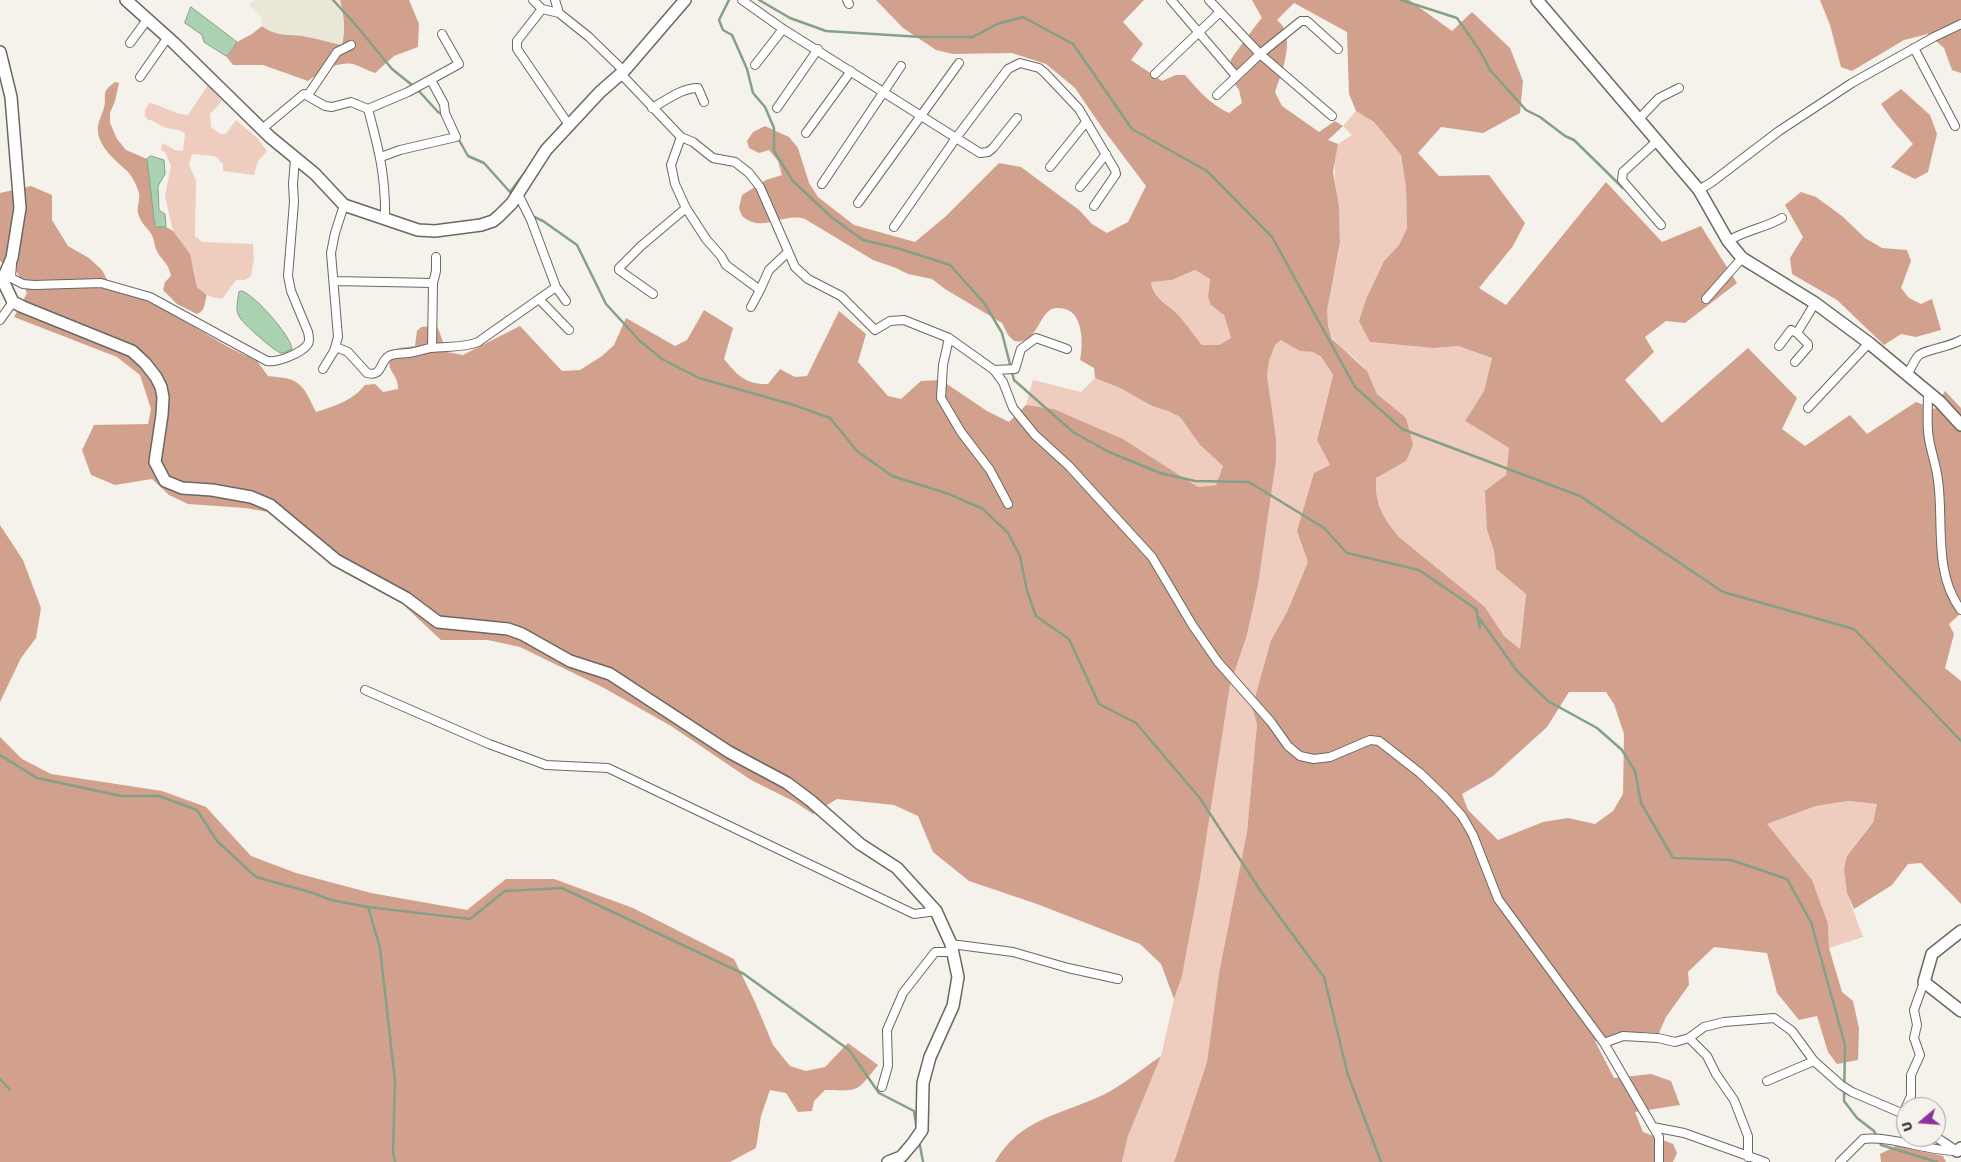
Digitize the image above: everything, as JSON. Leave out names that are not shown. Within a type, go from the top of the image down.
[{"type":"street","points":[[126,0],[168,37],[262,129],[295,159],[316,174],[344,205],[418,230],[448,230],[481,225],[493,221],[515,198],[566,122],[600,92],[685,0]]},
{"type":"street","points":[[533,0],[542,9],[559,13],[589,37],[621,70],[652,108],[681,137],[693,142],[712,158],[735,162],[749,173],[760,187],[787,253],[801,274],[841,296],[875,330],[890,321],[904,320],[949,338],[994,370],[1002,382],[1013,408],[1035,435],[1069,466],[1152,557],[1193,626],[1218,662],[1271,722],[1288,746],[1300,756],[1314,760],[1330,757],[1370,740],[1379,741],[1420,773],[1444,796],[1462,816],[1473,834],[1498,899],[1604,1043],[1659,1137],[1658,1162]]},
{"type":"street","points":[[555,0],[559,13]]},
{"type":"street","points":[[742,0],[783,29],[980,153],[988,152],[1017,118]]},
{"type":"street","points":[[1171,0],[1236,76]]},
{"type":"street","points":[[1209,0],[1260,54],[1332,116]]},
{"type":"street","points":[[1537,0],[1656,142],[1699,190],[1728,241],[1742,258],[1815,303],[1869,343],[1908,374],[1950,412],[1961,425]]},
{"type":"street","points":[[542,9],[517,40],[517,49],[566,122]]},
{"type":"street","points":[[1155,74],[1220,12]]},
{"type":"street","points":[[130,43],[147,20]]},
{"type":"street","points":[[1217,95],[1260,54],[1301,21],[1307,21],[1338,49]]},
{"type":"street","points":[[1699,190],[1779,131],[1852,83],[1961,24]]},
{"type":"street","points":[[755,65],[783,29]]},
{"type":"street","points":[[262,129],[304,94],[325,106],[332,107],[351,102],[368,109],[427,82],[459,63],[442,34]]},
{"type":"street","points":[[140,77],[168,37]]},
{"type":"street","points":[[308,95],[337,52],[351,45]]},
{"type":"street","points":[[1914,48],[1955,126]]},
{"type":"street","points":[[776,108],[818,50]]},
{"type":"street","points":[[0,52],[11,97],[20,208],[12,258],[12,278],[23,284],[101,283],[150,297],[267,361],[279,361],[302,350],[308,345],[309,339],[308,332],[291,291],[288,276],[294,202],[295,159]]},
{"type":"street","points":[[858,203],[922,117],[959,63]]},
{"type":"street","points":[[894,227],[956,138],[1008,69],[1020,63],[1039,68],[1045,73],[1078,110],[1106,154],[1116,174],[1094,206]]},
{"type":"street","points":[[822,184],[901,66]]},
{"type":"street","points":[[806,133],[851,71]]},
{"type":"street","points":[[381,157],[415,146],[454,138],[455,134],[445,114],[444,104],[427,82]]},
{"type":"street","points":[[652,108],[679,92],[692,88],[698,88],[704,102]]},
{"type":"street","points":[[1638,120],[1659,98],[1679,88]]},
{"type":"street","points":[[368,109],[381,157],[385,186],[385,220]]},
{"type":"street","points":[[1050,167],[1086,122]]},
{"type":"street","points":[[681,137],[671,165],[675,184],[686,208],[706,240],[721,256],[726,265],[760,290]]},
{"type":"street","points":[[1656,142],[1621,175],[1622,180],[1661,225]]},
{"type":"street","points":[[1080,187],[1106,154]]},
{"type":"street","points":[[515,198],[527,210],[556,287],[566,301]]},
{"type":"street","points":[[323,369],[336,347],[338,337],[331,253],[344,205]]},
{"type":"street","points":[[653,294],[619,270],[619,268],[641,246],[686,208]]},
{"type":"street","points":[[1728,241],[1741,233],[1771,224],[1782,218]]},
{"type":"street","points":[[751,308],[769,270],[787,253]]},
{"type":"street","points":[[432,348],[433,283],[436,271],[436,257]]},
{"type":"street","points":[[12,258],[5,274],[4,283],[13,302],[132,351],[156,377],[163,397],[155,462],[165,481],[182,488],[212,490],[251,497],[270,506],[336,560],[406,598],[438,622],[508,629],[522,634],[570,660],[610,674],[729,752],[787,783],[811,801],[860,844],[897,868],[936,911],[952,948],[958,977],[953,1006],[930,1057],[923,1082],[922,1130],[901,1157],[888,1162]]},
{"type":"street","points":[[1706,299],[1742,258]]},
{"type":"street","points":[[334,281],[433,283]]},
{"type":"street","points":[[336,347],[348,352],[362,369],[370,374],[379,371],[389,356],[432,348],[469,345],[478,342],[556,287]]},
{"type":"street","points":[[540,300],[569,330]]},
{"type":"street","points":[[0,320],[13,302]]},
{"type":"street","points":[[1796,333],[1815,303]]},
{"type":"street","points":[[1779,346],[1791,330],[1808,344],[1808,347],[1796,362]]},
{"type":"street","points":[[949,338],[943,365],[941,398],[962,432],[990,470],[1008,504]]},
{"type":"street","points":[[994,370],[1011,370],[1021,349],[1036,338],[1067,349]]},
{"type":"street","points":[[1908,374],[1918,356],[1924,352],[1955,344],[1961,340]]},
{"type":"street","points":[[1808,408],[1869,343]]},
{"type":"street","points":[[1928,392],[1928,432],[1938,480],[1941,545],[1945,576],[1956,603],[1961,610]]},
{"type":"street","points":[[365,690],[488,744],[546,765],[608,768],[914,914],[936,911]]},
{"type":"street","points":[[1911,1097],[1911,1075],[1920,1055],[1914,1038],[1917,1025],[1914,1010],[1932,954],[1961,931]]},
{"type":"street","points":[[882,1087],[888,1066],[887,1030],[903,993],[935,952],[952,948],[1013,952],[1068,968],[1118,979]]},
{"type":"street","points":[[1924,982],[1961,1011]]},
{"type":"street","points":[[1604,1043],[1623,1036],[1658,1038],[1675,1042],[1689,1038],[1704,1027],[1724,1022],[1774,1018],[1792,1031],[1814,1060],[1841,1085],[1852,1092],[1896,1107]]},
{"type":"street","points":[[1689,1038],[1707,1056],[1716,1074],[1734,1100],[1748,1136],[1748,1157]]},
{"type":"street","points":[[1768,1081],[1814,1060]]},
{"type":"street","points":[[1653,1128],[1684,1133],[1765,1162]]},
{"type":"street","points":[[1840,1162],[1863,1139],[1878,1138],[1942,1151],[1959,1150]]},
{"type":"street","points":[[1946,1143],[1959,1150]]},
{"type":"shaded area","points":[[254,0],[340,0],[345,22],[342,45],[308,37],[272,33],[262,26],[262,18],[249,5]]},
{"type":"shaded area","points":[[340,0],[409,0],[419,24],[418,47],[394,56],[375,73],[353,64],[341,64],[323,71],[308,81],[263,65],[233,65],[226,56],[237,42],[262,26],[278,34],[307,37],[342,45],[344,22]]},
{"type":"shaded area","points":[[876,0],[1144,0],[1123,22],[1143,44],[1131,60],[1162,81],[1176,75],[1185,75],[1200,92],[1222,110],[1229,113],[1242,103],[1239,90],[1229,76],[1231,60],[1262,18],[1252,0],[1409,0],[1452,31],[1472,12],[1510,48],[1523,81],[1520,113],[1483,133],[1441,127],[1418,153],[1439,176],[1489,175],[1525,223],[1513,246],[1479,288],[1506,305],[1606,182],[1662,242],[1701,226],[1737,283],[1685,323],[1666,321],[1645,337],[1654,352],[1625,380],[1662,423],[1748,348],[1797,398],[1782,429],[1805,446],[1850,415],[1867,434],[1916,402],[1935,409],[1945,391],[1961,408],[1961,613],[1949,624],[1954,634],[1945,668],[1961,681],[1961,904],[1921,863],[1908,864],[1892,885],[1854,909],[1847,893],[1844,869],[1847,856],[1873,822],[1877,804],[1848,801],[1816,806],[1767,824],[1812,880],[1828,924],[1829,948],[1842,992],[1853,1001],[1859,1028],[1858,1060],[1837,1064],[1828,1052],[1817,1016],[1799,1020],[1777,993],[1767,953],[1714,947],[1688,972],[1689,985],[1666,1017],[1659,1033],[1627,1033],[1595,1041],[1614,1078],[1651,1074],[1671,1081],[1680,1105],[1635,1112],[1643,1132],[1673,1144],[1677,1153],[1673,1162],[1174,1162],[1207,1062],[1219,973],[1247,832],[1257,724],[1252,708],[1271,640],[1287,612],[1308,562],[1297,531],[1314,473],[1330,465],[1317,440],[1333,375],[1321,357],[1313,352],[1300,351],[1281,340],[1275,345],[1269,361],[1267,375],[1276,438],[1276,461],[1258,585],[1247,635],[1230,685],[1199,885],[1182,976],[1174,999],[1161,964],[1140,944],[1037,904],[969,881],[933,852],[918,816],[894,805],[837,799],[813,814],[795,802],[751,780],[671,726],[604,688],[520,647],[488,640],[441,640],[397,599],[331,565],[293,530],[268,512],[245,508],[188,504],[169,495],[152,479],[115,485],[91,475],[82,450],[94,425],[148,424],[151,409],[140,375],[117,357],[14,317],[27,293],[17,272],[0,261],[0,193],[31,186],[52,195],[52,220],[68,246],[89,258],[102,270],[112,289],[153,303],[230,348],[257,361],[268,376],[297,382],[308,395],[316,412],[349,399],[365,385],[375,384],[383,392],[398,389],[397,380],[390,369],[389,361],[399,348],[415,346],[417,331],[421,327],[437,326],[447,352],[463,355],[520,326],[562,371],[580,370],[602,356],[614,345],[626,318],[675,346],[687,340],[704,310],[733,328],[724,359],[729,365],[748,381],[768,384],[780,369],[795,377],[807,376],[839,311],[866,334],[858,362],[888,396],[901,399],[921,381],[941,380],[987,411],[1009,422],[1026,405],[1054,409],[1123,439],[1198,487],[1216,485],[1223,466],[1200,445],[1180,417],[1152,406],[1120,388],[1095,378],[1094,368],[1080,360],[1082,347],[1081,331],[1076,317],[1071,312],[1059,308],[1050,310],[1031,336],[1021,341],[1014,341],[1008,335],[1002,323],[945,289],[932,279],[908,274],[873,260],[805,219],[788,218],[757,223],[742,216],[739,208],[742,195],[766,180],[782,175],[778,161],[769,150],[759,153],[749,148],[747,141],[753,132],[765,126],[789,137],[798,148],[809,183],[818,197],[854,225],[915,242],[945,217],[999,163],[1021,167],[1079,210],[1092,224],[1107,233],[1128,222],[1146,186],[1075,88],[1046,64],[1012,53],[953,54],[936,50],[903,28]],"holes":[[[1294,3],[1347,32],[1349,94],[1356,111],[1374,122],[1401,155],[1406,188],[1407,228],[1399,245],[1384,261],[1367,297],[1359,321],[1370,342],[1433,348],[1458,346],[1492,358],[1484,391],[1465,421],[1509,448],[1506,475],[1485,491],[1487,530],[1494,551],[1496,569],[1526,594],[1520,649],[1504,636],[1485,607],[1399,537],[1388,523],[1378,503],[1376,478],[1406,461],[1413,445],[1406,418],[1377,394],[1367,371],[1332,339],[1328,326],[1327,310],[1340,243],[1339,207],[1333,172],[1338,144],[1328,140],[1343,126],[1335,121],[1319,132],[1282,106],[1275,92],[1284,64],[1287,44],[1283,27],[1277,20]],[[1195,270],[1210,279],[1208,297],[1211,305],[1224,315],[1231,338],[1219,345],[1202,345],[1180,317],[1159,298],[1151,282],[1172,280]],[[1569,692],[1606,692],[1614,704],[1624,734],[1623,794],[1613,811],[1595,824],[1568,818],[1543,822],[1498,840],[1468,810],[1462,794],[1493,776],[1547,727]]]},
{"type":"shaded area","points":[[1820,0],[1961,0],[1961,73],[1952,70],[1944,48],[1928,34],[1904,40],[1852,71],[1841,67],[1830,25]]},
{"type":"shaded area","points":[[191,7],[237,42],[230,53],[226,56],[204,42],[202,35],[185,23]]},
{"type":"shaded area","points":[[115,82],[119,83],[110,113],[110,123],[117,139],[126,150],[147,159],[155,227],[166,227],[173,231],[190,254],[197,287],[207,295],[200,313],[197,314],[177,304],[163,290],[165,282],[171,276],[170,271],[157,251],[152,235],[139,216],[139,193],[137,188],[130,174],[111,156],[100,139],[98,126],[104,108],[105,94],[107,89]]},
{"type":"shaded area","points":[[208,85],[222,101],[210,114],[211,127],[220,134],[226,134],[236,120],[257,138],[267,151],[258,161],[254,175],[223,171],[223,164],[215,156],[192,154],[189,165],[196,180],[195,236],[202,242],[253,244],[254,259],[251,276],[245,280],[236,280],[222,299],[211,297],[197,287],[194,270],[185,247],[173,231],[165,196],[171,166],[165,152],[161,150],[162,143],[175,150],[183,151],[185,134],[148,120],[145,114],[150,103],[188,115]]},
{"type":"shaded area","points":[[1901,89],[1930,115],[1937,134],[1928,172],[1915,179],[1891,167],[1913,144],[1881,104]]},
{"type":"shaded area","points":[[1356,111],[1374,122],[1401,155],[1406,188],[1407,228],[1399,245],[1384,261],[1367,297],[1370,342],[1433,348],[1458,346],[1492,358],[1484,391],[1465,421],[1509,448],[1506,475],[1487,530],[1494,551],[1496,569],[1526,594],[1520,649],[1504,636],[1485,607],[1399,537],[1388,523],[1378,503],[1376,478],[1389,470],[1390,406],[1376,393],[1370,377],[1357,360],[1334,340],[1330,334],[1327,316],[1327,305],[1340,243],[1335,181],[1336,157],[1338,144],[1352,135],[1343,126]]},
{"type":"shaded area","points":[[151,156],[164,160],[165,174],[158,186],[159,210],[165,214],[166,227],[155,227],[147,159]]},
{"type":"shaded area","points":[[1801,192],[1816,197],[1842,216],[1865,238],[1882,248],[1907,250],[1911,261],[1901,288],[1909,298],[1921,304],[1932,299],[1941,330],[1916,337],[1901,334],[1884,345],[1837,300],[1792,274],[1790,258],[1803,237],[1785,205]]},
{"type":"shaded area","points":[[1195,270],[1210,279],[1208,297],[1211,304],[1224,315],[1231,338],[1219,345],[1202,345],[1177,314],[1159,297],[1151,282],[1172,280]]},
{"type":"shaded area","points":[[242,291],[255,300],[272,317],[286,335],[292,349],[281,353],[272,348],[241,319],[237,308],[239,292]]},
{"type":"shaded area","points":[[1281,340],[1308,352],[1313,352],[1321,358],[1333,375],[1317,439],[1330,465],[1297,531],[1309,562],[1287,612],[1271,640],[1252,708],[1257,724],[1247,832],[1219,973],[1207,1062],[1174,1162],[1122,1162],[1128,1136],[1161,1056],[1174,999],[1182,976],[1199,885],[1230,685],[1247,635],[1258,585],[1276,461],[1276,438],[1267,375],[1269,361],[1275,345]]},
{"type":"shaded area","points":[[1095,378],[1120,388],[1152,406],[1180,417],[1200,445],[1223,466],[1216,485],[1198,487],[1123,439],[1054,409],[1026,405],[1033,380],[1081,392]]},
{"type":"shaded area","points":[[0,525],[23,560],[41,608],[36,638],[21,658],[0,702]]},
{"type":"shaded area","points":[[0,737],[22,759],[51,774],[162,791],[206,807],[251,856],[296,873],[371,893],[467,910],[506,879],[554,879],[633,908],[734,959],[773,1045],[790,1066],[806,1071],[825,1067],[848,1043],[878,1065],[857,1088],[852,1090],[825,1090],[814,1101],[812,1111],[798,1112],[786,1093],[770,1090],[761,1116],[756,1148],[730,1162],[0,1162]]},
{"type":"shaded area","points":[[1848,801],[1877,804],[1873,821],[1847,856],[1847,893],[1863,937],[1829,948],[1828,924],[1767,824],[1816,806]]},
{"type":"shaded area","points":[[1161,1056],[1128,1136],[1122,1162],[995,1162],[1005,1147],[1029,1127],[1057,1113],[1103,1095]]},
{"type":"shaded area","points":[[1896,1146],[1943,1156],[1946,1162],[1881,1162],[1880,1154]]},
{"type":"waterway","points":[[333,0],[392,69],[417,89],[443,115]]},
{"type":"waterway","points":[[729,0],[719,20],[723,30],[732,35],[747,69],[753,93],[765,107],[774,128],[774,151],[793,181],[830,216],[863,240],[897,248],[950,265],[985,304],[1002,333],[1014,380],[1073,432],[1109,452],[1160,473],[1195,481],[1249,482],[1324,528],[1347,553],[1419,570],[1476,609],[1480,628],[1479,618],[1517,671],[1548,701],[1597,728],[1622,750],[1635,771],[1641,803],[1673,858],[1731,860],[1787,879],[1811,922],[1845,1045],[1844,1101],[1857,1118],[1874,1131],[1881,1145],[1937,1162]]},
{"type":"waterway","points":[[759,0],[790,18],[826,31],[921,37],[973,37],[997,24],[1023,17],[1073,44],[1132,129],[1207,171],[1272,237],[1355,387],[1402,429],[1580,496],[1723,592],[1854,629],[1961,741]]},
{"type":"waterway","points":[[1401,0],[1457,18],[1480,51],[1490,70],[1526,110],[1574,140],[1623,188]]},
{"type":"waterway","points":[[558,129],[573,113]]},
{"type":"waterway","points":[[455,140],[459,140],[468,156],[484,163],[510,192]]},
{"type":"waterway","points":[[513,197],[510,192],[532,163]]},
{"type":"waterway","points":[[530,215],[543,221],[577,245],[606,304],[640,341],[662,359],[699,378],[794,405],[830,418],[857,451],[892,476],[949,494],[983,509],[1008,533],[1020,556],[1027,591],[1036,616],[1069,639],[1099,704],[1136,723],[1199,797],[1262,893],[1324,977],[1348,1075],[1381,1162]]},
{"type":"waterway","points":[[0,755],[37,778],[121,796],[159,796],[197,810],[217,841],[256,877],[331,900],[368,907],[470,919],[505,891],[562,888],[744,974],[849,1050],[879,1093],[914,1111],[917,1130]]},
{"type":"waterway","points":[[368,907],[380,948],[395,1081],[393,1152],[395,1162]]},
{"type":"waterway","points":[[0,1079],[10,1090]]},
{"type":"waterway","points":[[919,1140],[923,1162]]}]
